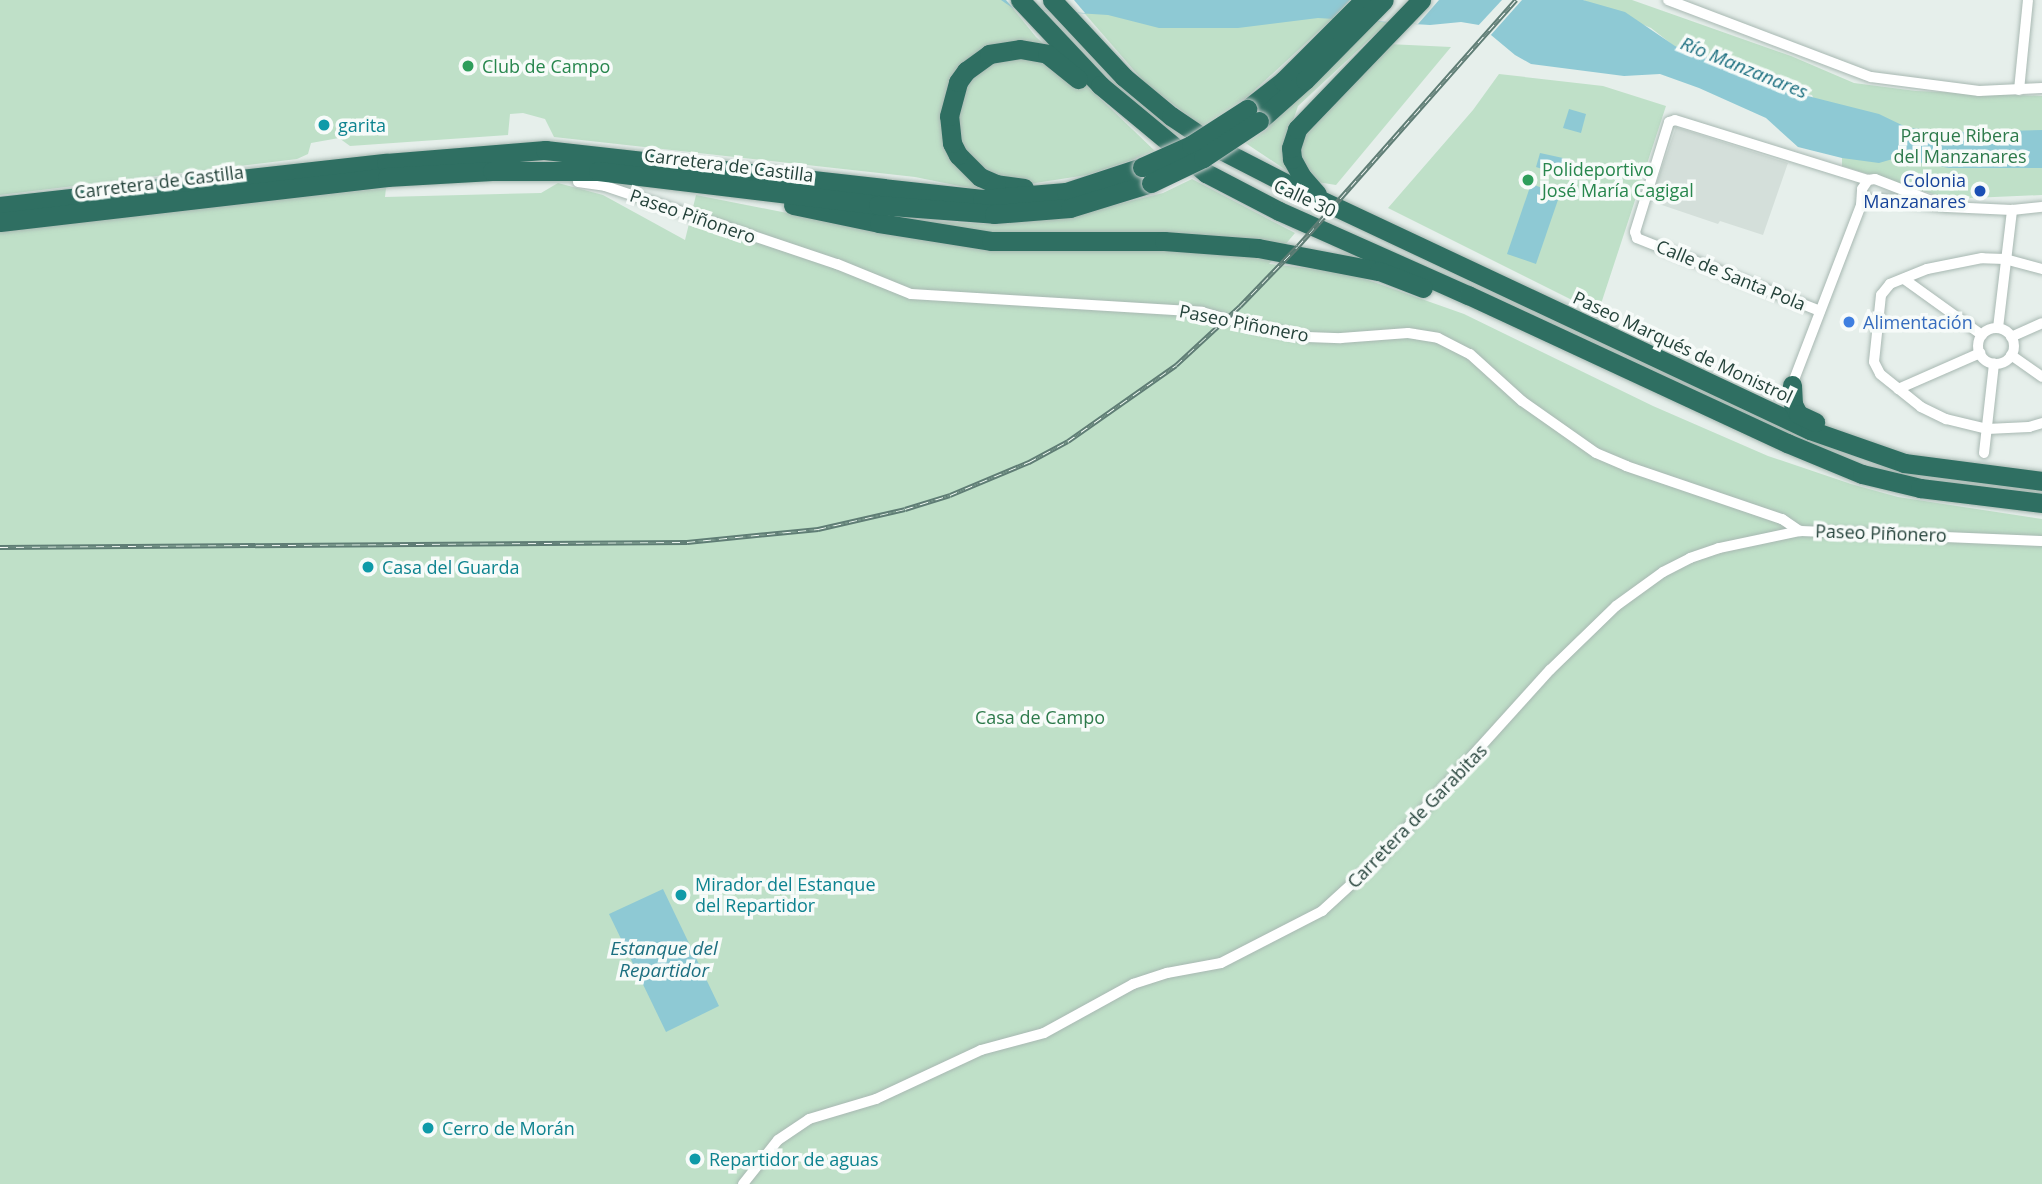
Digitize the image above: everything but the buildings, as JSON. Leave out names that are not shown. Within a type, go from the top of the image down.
[{"type":"highway","name":"Calle 30","points":[[1020,0],[1100,85],[1206,173],[1279,211],[1619,365]]},
{"type":"highway","name":"Calle 30","points":[[1052,0],[1083,37],[1171,116],[1223,150],[1322,200]]},
{"type":"highway","name":"Carretera de Castilla","points":[[1338,38],[1364,0]]},
{"type":"highway","name":"Carretera de Castilla","points":[[0,206],[386,163],[545,150],[982,199],[1066,192],[1203,158],[1384,0]]},
{"type":"highway","points":[[1322,200],[1302,177],[1292,159],[1291,148],[1297,130],[1421,0]]},
{"type":"highway","points":[[1142,174],[1023,188],[996,184],[980,177],[958,155],[952,143],[949,116],[958,82],[965,71],[989,54],[1020,49],[1047,54],[1144,133],[1206,173]]},
{"type":"highway","name":"Carretera de Castilla","points":[[0,222],[387,177],[598,170],[878,205],[994,214],[1070,208],[1142,174]]},
{"type":"highway","points":[[659,176],[879,223],[991,241],[1164,241],[1258,248],[1379,271],[1517,328],[1619,365],[1787,443],[1862,474],[1920,488],[2042,503]]},
{"type":"highway","name":"Paseo Marqués de Monistrol","points":[[1322,200],[1810,430],[1877,456],[1933,468],[2042,481]]},
{"type":"highway","points":[[1746,400],[1768,400],[1784,395],[1792,385]]},
{"type":"highway","points":[[1792,385],[1793,404],[1798,414],[1856,441],[1877,456]]},
{"type":"street","points":[[1668,0],[1871,77],[1979,91],[2042,88]]},
{"type":"street","points":[[2019,90],[2028,0]]},
{"type":"street","name":"Calle de Santa Pola","points":[[1820,311],[1637,237],[1635,232],[1642,204],[1669,122],[1675,120],[1868,180]]},
{"type":"street","points":[[1792,385],[1864,197],[1862,189],[1868,180],[1875,179],[1947,207]]},
{"type":"street","name":"Paseo Piñonero","points":[[578,182],[605,186],[837,264],[911,295],[1202,312],[1307,337],[1341,338],[1408,333],[1438,338],[1470,354],[1522,401],[1596,453],[1782,519],[1800,531],[2042,541]]},
{"type":"street","points":[[1881,200],[1884,195],[1883,183]]},
{"type":"street","points":[[1864,197],[1870,201],[1947,207],[2012,210],[2042,207]]},
{"type":"street","points":[[1998,328],[2004,259],[2012,210]]},
{"type":"street","points":[[2042,269],[2004,259],[1954,261],[1890,284],[1881,295],[1874,362],[1877,372],[1898,389],[1921,407],[1946,419],[1987,429],[2029,427],[2042,423]]},
{"type":"street","points":[[1905,279],[1982,335]]},
{"type":"street","points":[[2011,337],[2042,323]]},
{"type":"street","points":[[1998,328],[2011,337],[2014,346],[2011,355],[2004,362],[1994,363],[1986,360],[1980,353],[1978,344],[1982,335],[1998,328]]},
{"type":"street","points":[[1898,389],[1980,353]]},
{"type":"street","points":[[2011,355],[2042,377]]},
{"type":"street","points":[[1984,453],[1994,363]]},
{"type":"street","name":"Carretera de Garabitas","points":[[743,1184],[778,1140],[809,1119],[876,1099],[981,1050],[1044,1033],[1133,984],[1167,973],[1221,963],[1322,911],[1379,859],[1433,804],[1550,670],[1616,606],[1663,572],[1690,558],[1719,548],[1800,531]]},
{"type":"shaded area","points":[[1676,127],[1788,163],[1763,235],[1720,221],[1718,224],[1650,201]]},
{"type":"green space","name":"Club de Campo","points":[[0,0],[1006,0],[1036,37],[1156,152],[1087,175],[984,191],[915,177],[554,137],[545,119],[523,113],[510,114],[508,135],[350,146],[339,138],[311,143],[308,154],[297,159],[0,195]]},
{"type":"green space","points":[[1073,0],[1333,18],[1234,109],[1203,127],[1145,83]]},
{"type":"green space","name":"Parque Ribera del Manzanares","points":[[1583,0],[1632,0],[1791,56],[1854,83],[1916,91],[2042,96],[2042,195],[1949,199],[1842,166],[1842,158],[1812,95],[1773,87],[1703,55],[1674,46],[1651,28]]},
{"type":"green space","points":[[1376,21],[1388,22],[1298,106],[1286,141],[1289,172],[1244,142]]},
{"type":"green space","points":[[1388,44],[1451,47],[1336,185],[1317,182],[1301,158],[1303,138],[1317,116]]},
{"type":"green space","name":"Polideportivo José María Cagigal","points":[[1499,74],[1603,86],[1666,106],[1598,313],[1388,208],[1473,110]]},
{"type":"green space","name":"Casa de Campo","points":[[1192,179],[1295,233],[1269,264],[1348,273],[1464,314],[1653,406],[1768,456],[1851,484],[1898,497],[2042,519],[2042,1184],[0,1184],[0,230],[386,188],[385,197],[541,193],[558,183],[603,195],[685,240],[696,195],[863,228],[928,221],[986,224],[1078,214],[1163,193]]},
{"type":"water","points":[[1001,0],[1583,0],[1625,12],[1675,46],[1703,55],[1772,87],[1879,114],[1908,128],[1963,132],[2042,130],[2042,168],[1949,168],[1896,158],[1879,163],[1842,158],[1798,147],[1766,118],[1699,88],[1660,74],[1624,76],[1531,64],[1515,55],[1479,25],[1461,22],[1430,25],[1318,18],[1238,28],[1159,28],[1108,15],[1014,9]]},
{"type":"water","points":[[1569,109],[1586,114],[1581,133],[1563,128]]},
{"type":"water","points":[[1540,153],[1563,158],[1557,174],[1536,167]]},
{"type":"water","points":[[1531,184],[1560,194],[1536,264],[1507,254]]},
{"type":"water","name":"Estanque del Repartidor","points":[[663,889],[719,1006],[666,1032],[609,914]]},
{"type":"pier","points":[[1006,0],[1074,0],[1085,13],[1014,9]]},
{"type":"pier","points":[[1350,0],[1439,0],[1418,24],[1333,18]]},
{"type":"pier","points":[[1502,0],[1522,0],[1489,37],[1476,28]]},
{"type":"railway","points":[[0,547],[687,542],[818,529],[905,509],[950,495],[1029,462],[1068,441],[1176,365],[1240,306],[1298,246],[1516,0]]},
{"type":"place","name":"Club de Campo","points":[[468,66]]},
{"type":"place","name":"garita","points":[[324,125]]},
{"type":"place","name":"Polideportivo José María Cagigal","points":[[1528,180]]},
{"type":"place","name":"Colonia Manzanares","points":[[1980,191]]},
{"type":"place","name":"Alimentación","points":[[1849,322]]},
{"type":"place","name":"Casa del Guarda","points":[[368,567]]},
{"type":"place","name":"Mirador del Estanque del Repartidor","points":[[681,895]]},
{"type":"place","name":"Cerro de Morán","points":[[428,1128]]},
{"type":"place","name":"Repartidor de aguas","points":[[695,1159]]},
{"type":"water label","name":"Río Manzanares","points":[[1744,68]]}]
